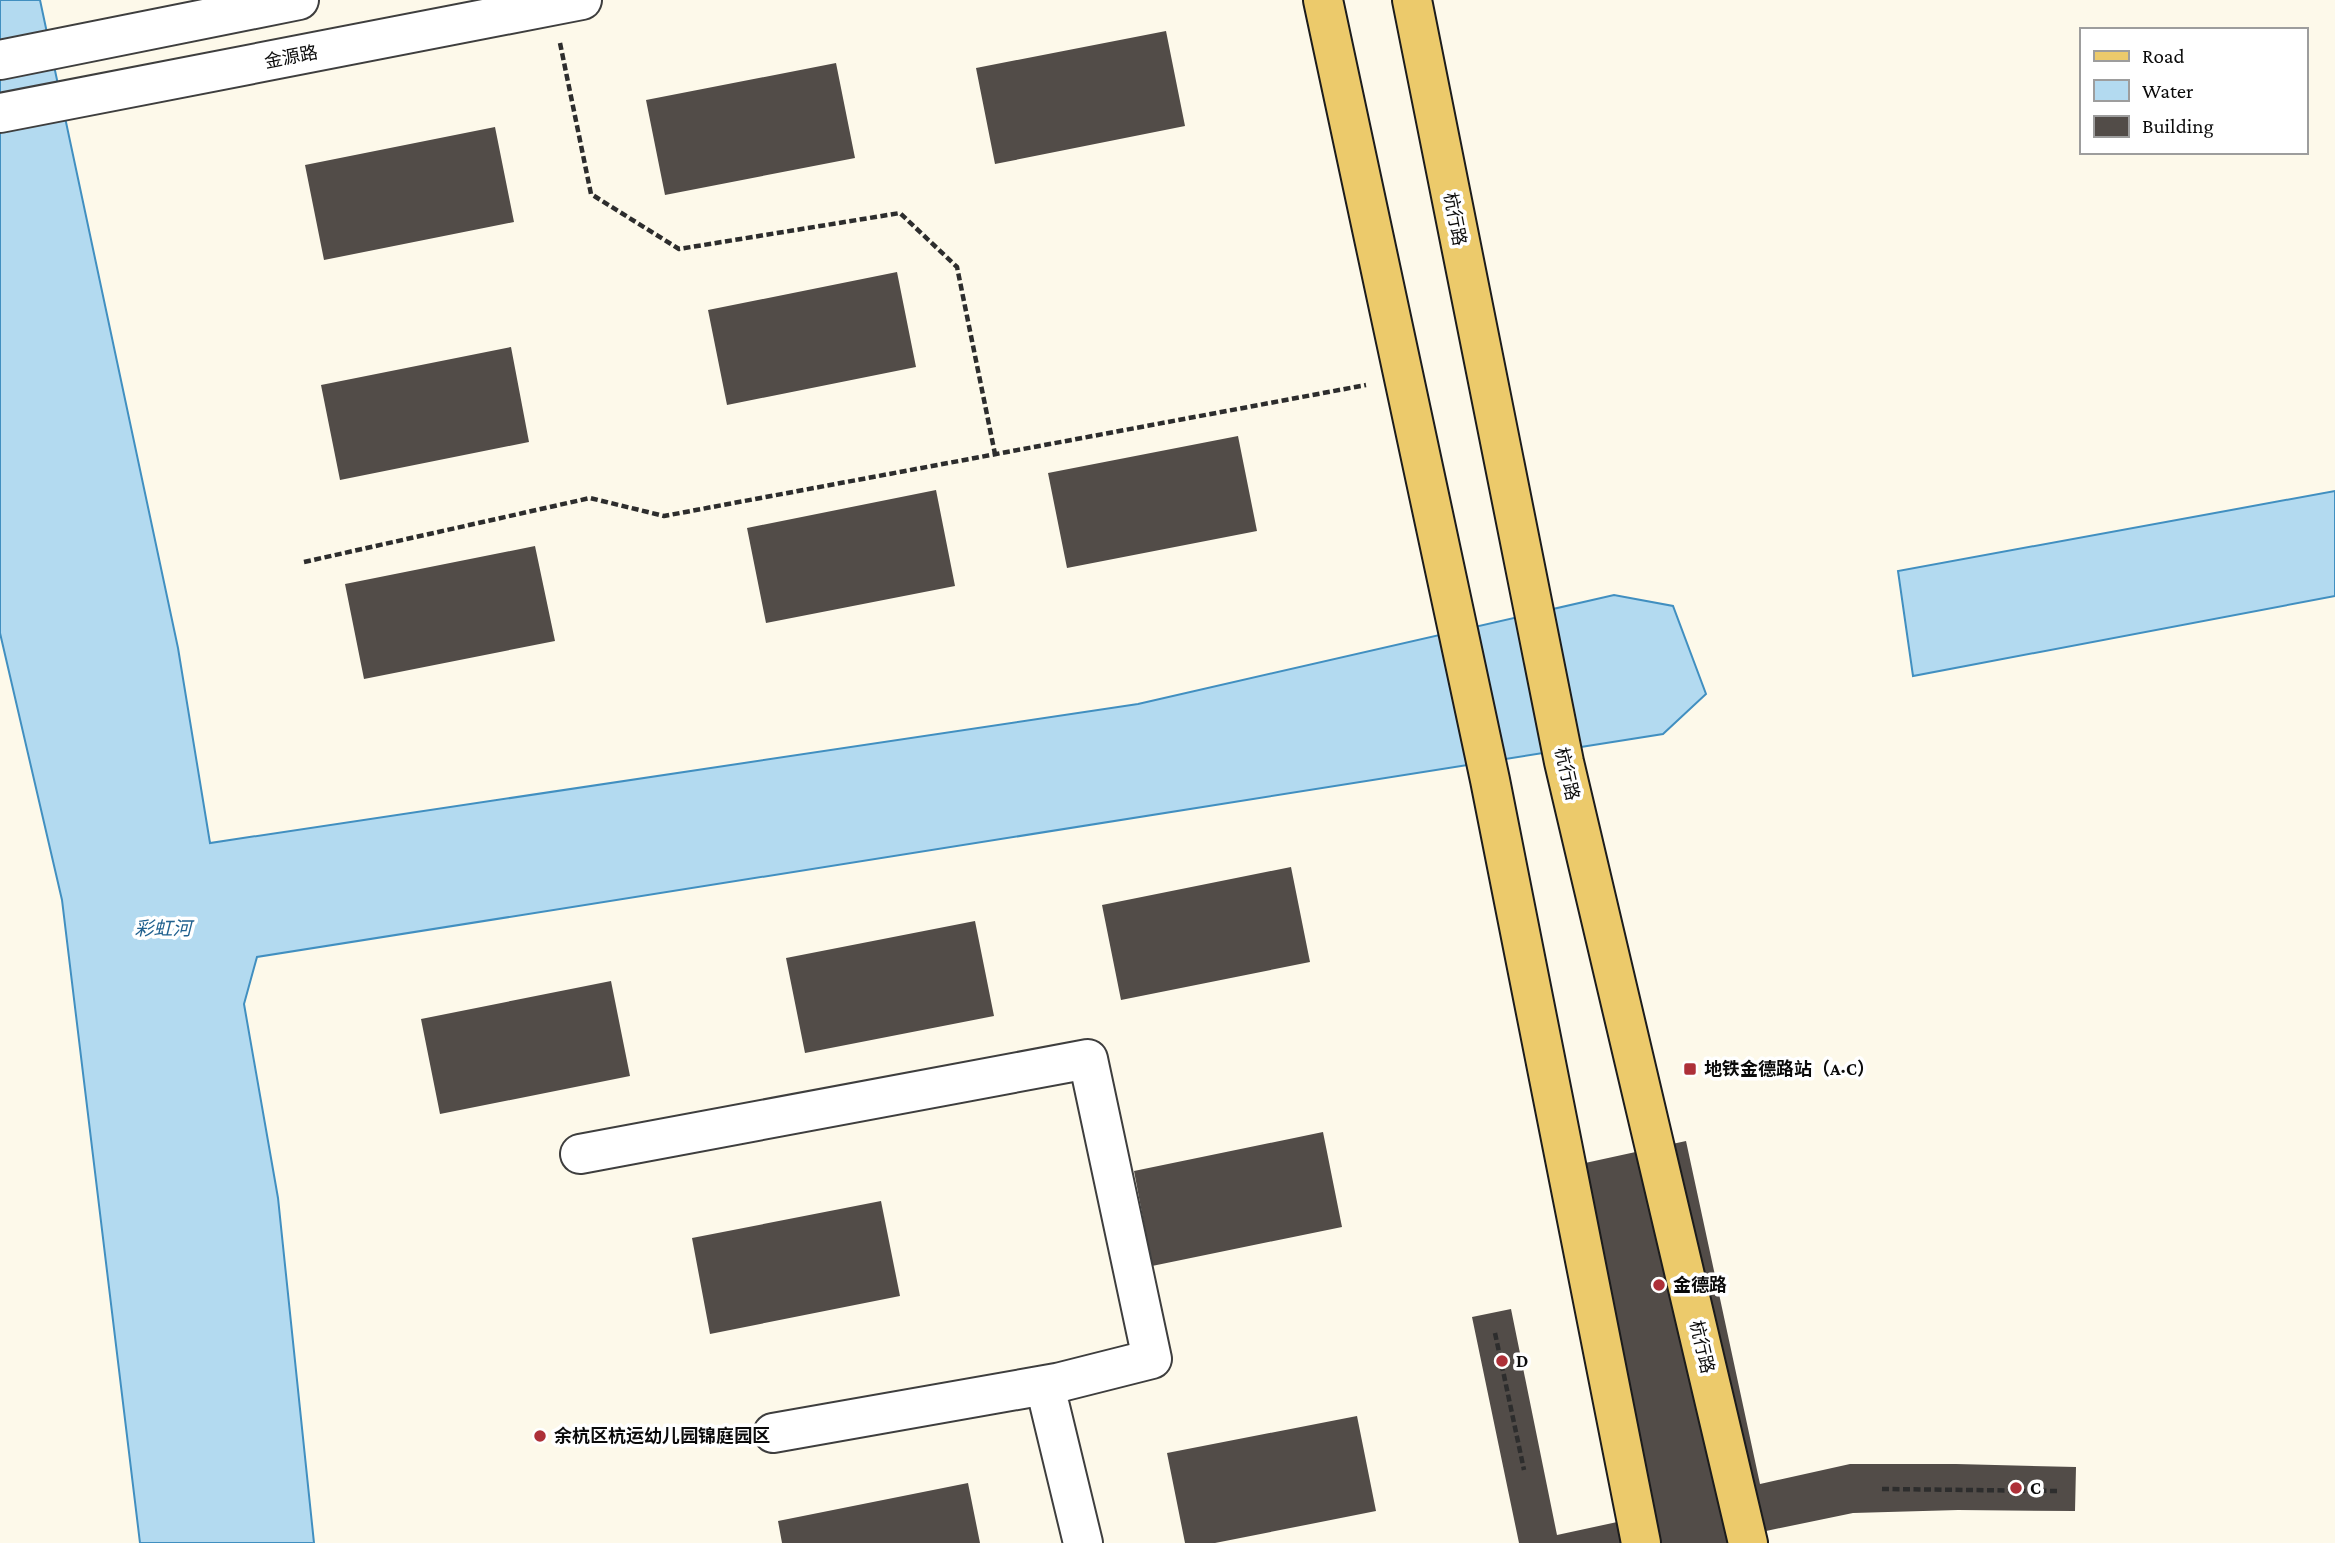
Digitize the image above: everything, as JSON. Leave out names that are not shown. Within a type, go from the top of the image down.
[{"type":"main road","points":[[1323,0],[1490,780],[1641,1543]]},
{"type":"main road","name":"杭行路","points":[[1412,0],[1563,762],[1748,1543]]},
{"type":"street","points":[[0,60],[299,0]]},
{"type":"street","name":"金源路","points":[[0,113],[567,3]]},
{"type":"street","points":[[580,1154],[1088,1059],[1152,1359],[1045,1387],[1083,1543]]},
{"type":"street","points":[[773,1433],[1062,1382]]},
{"type":"path","points":[[567,3],[591,194],[679,249],[900,213],[957,267],[995,454]]},
{"type":"path","points":[[304,562],[590,498],[664,516],[1405,377]]},
{"type":"path","points":[[1495,1333],[1524,1469]]},
{"type":"path","points":[[1882,1489],[2058,1491]]},
{"type":"water","name":"彩虹河","points":[[0,0],[40,0],[178,648],[210,843],[1138,704],[1614,595],[1673,606],[1706,694],[1663,734],[257,957],[244,1004],[278,1198],[314,1543],[140,1543],[62,900],[0,633]]},
{"type":"water","points":[[2335,491],[2335,596],[1913,676],[1898,571]]},
{"type":"building","points":[[1166,31],[1185,126],[995,164],[976,68]]},
{"type":"building","points":[[836,63],[855,158],[665,195],[646,100]]},
{"type":"building","points":[[495,127],[514,222],[324,260],[305,165]]},
{"type":"building","points":[[897,272],[916,367],[727,405],[708,310]]},
{"type":"building","points":[[511,347],[529,442],[340,480],[321,385]]},
{"type":"building","points":[[1238,436],[1257,531],[1067,568],[1048,473]]},
{"type":"building","points":[[936,490],[955,586],[766,623],[747,528]]},
{"type":"building","points":[[535,546],[555,641],[364,679],[345,584]]},
{"type":"building","points":[[1291,867],[1310,962],[1121,1000],[1102,905]]},
{"type":"building","points":[[975,921],[994,1016],[805,1053],[786,958]]},
{"type":"building","points":[[611,981],[630,1076],[440,1114],[421,1019]]},
{"type":"building","points":[[1323,1132],[1342,1227],[1152,1266],[1134,1171]]},
{"type":"building","name":"金德路","points":[[1686,1141],[1760,1484],[1850,1464],[2076,1467],[2075,1511],[1853,1513],[1766,1531],[1769,1543],[1519,1543],[1472,1317],[1511,1309],[1557,1535],[1645,1516],[1576,1165]]},
{"type":"building","points":[[881,1201],[900,1296],[710,1334],[692,1238]]},
{"type":"building","points":[[1357,1416],[1376,1511],[1215,1543],[1185,1543],[1167,1453]]},
{"type":"building","points":[[968,1483],[980,1543],[782,1543],[778,1521]]},
{"type":"place","name":"地铁金德路站（A·C）","points":[[1690,1069]]},
{"type":"place","name":"金德路","points":[[1659,1285]]},
{"type":"place","name":"D","points":[[1502,1361]]},
{"type":"place","name":"余杭区杭运幼儿园锦庭园区","points":[[540,1436]]},
{"type":"place","name":"C","points":[[2016,1488]]}]
